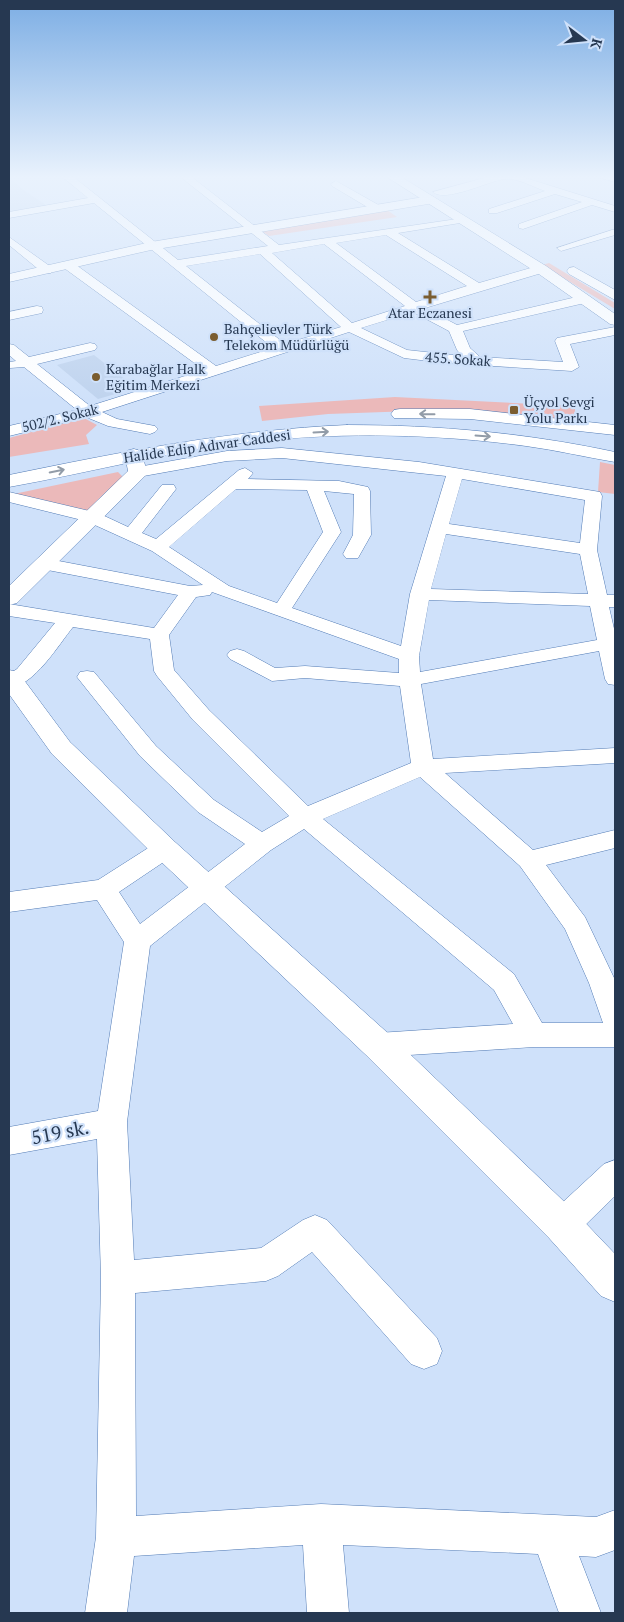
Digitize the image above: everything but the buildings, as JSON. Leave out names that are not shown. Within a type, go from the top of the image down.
[{"type":"main road","points":[[9,278],[132,251]]},
{"type":"main road","points":[[511,251],[585,299],[615,322]]},
{"type":"main road","points":[[564,266],[615,296]]},
{"type":"main road","name":"Halide Edip Adıvar Caddesi","points":[[37,458],[224,428],[339,416],[470,414],[615,430]]},
{"type":"main road","name":"Halide Edip Adıvar Caddesi","points":[[9,481],[136,464],[257,436],[392,431],[510,438],[549,443],[615,457]]},
{"type":"main road","points":[[9,598],[92,517],[136,464]]},
{"type":"main road","points":[[10,679],[61,748],[165,849],[378,1044],[562,1225],[615,1282]]},
{"type":"street","points":[[23,251],[47,270]]},
{"type":"street","points":[[158,251],[282,349]]},
{"type":"street","points":[[176,264],[263,251]]},
{"type":"street","name":"455. Sokak","points":[[263,251],[350,328],[404,354],[445,360],[475,360],[572,367],[562,341],[615,330]]},
{"type":"street","points":[[339,251],[414,307],[455,329],[464,350],[475,360]]},
{"type":"street","points":[[419,251],[477,287]]},
{"type":"street","points":[[68,266],[214,371]]},
{"type":"street","name":"502/2. Sokak","points":[[9,431],[88,412],[477,287],[541,269]]},
{"type":"street","points":[[455,329],[585,299]]},
{"type":"street","points":[[9,316],[37,310]]},
{"type":"street","points":[[9,367],[90,347]]},
{"type":"street","points":[[9,348],[88,412],[113,423],[150,429]]},
{"type":"street","points":[[136,464],[282,453],[348,459],[455,473],[594,496],[588,550],[606,600],[607,644],[615,679]]},
{"type":"street","points":[[158,547],[252,467],[252,454]]},
{"type":"street","points":[[455,473],[420,594],[409,656],[410,680],[423,767],[529,860],[576,924],[603,983],[615,1018]]},
{"type":"street","points":[[234,484],[338,486],[362,491],[362,536],[352,554]]},
{"type":"street","points":[[281,611],[332,532],[314,486]]},
{"type":"street","points":[[132,534],[168,489]]},
{"type":"street","points":[[9,497],[92,517],[158,547],[222,590],[409,656]]},
{"type":"street","points":[[440,528],[588,550]]},
{"type":"street","points":[[43,564],[190,592],[222,590]]},
{"type":"street","points":[[190,592],[159,635],[164,671],[201,715],[305,817],[504,982],[534,1035]]},
{"type":"street","points":[[420,594],[606,600]]},
{"type":"street","points":[[9,610],[159,635]]},
{"type":"street","points":[[10,679],[24,674],[68,620]]},
{"type":"street","points":[[237,655],[272,675],[305,672],[410,680],[607,644]]},
{"type":"street","points":[[87,677],[148,751],[206,806],[262,844]]},
{"type":"street","points":[[137,941],[206,885],[262,844],[305,817],[423,767],[615,755]]},
{"type":"street","points":[[529,860],[615,839]]},
{"type":"street","points":[[9,902],[104,889],[165,849]]},
{"type":"street","points":[[104,889],[137,941],[112,1122],[118,1278],[116,1537],[106,1613]]},
{"type":"street","points":[[378,1044],[534,1035],[615,1035]]},
{"type":"street","name":"519 sk.","points":[[9,1141],[112,1122]]},
{"type":"street","points":[[562,1225],[615,1175]]},
{"type":"street","points":[[118,1278],[266,1264],[314,1231],[424,1351]]},
{"type":"street","points":[[116,1537],[321,1524],[596,1537],[615,1530]]},
{"type":"street","points":[[321,1524],[328,1613]]},
{"type":"street","points":[[551,1534],[580,1613]]},
{"type":"shaded area","points":[[549,263],[615,303],[615,309],[542,265]]},
{"type":"shaded area","name":"Karabağlar Halk Eğitim Merkezi","points":[[94,355],[136,388],[98,399],[57,365]]},
{"type":"shaded area","points":[[395,397],[575,406],[575,421],[413,411],[328,414],[262,421],[259,406]]},
{"type":"shaded area","points":[[84,418],[97,425],[86,435],[89,444],[9,457],[9,438]]},
{"type":"shaded area","points":[[600,462],[615,465],[615,494],[598,492]]},
{"type":"shaded area","points":[[118,472],[123,477],[84,514],[9,495]]},
{"type":"place","name":"Atar Eczanesi","points":[[430,297]]},
{"type":"place","name":"Bahçelievler Türk Telekom Müdürlüğü","points":[[214,337]]},
{"type":"place","name":"Karabağlar Halk Eğitim Merkezi","points":[[96,377]]},
{"type":"place","name":"Üçyol Sevgi Yolu Parkı","points":[[514,410]]}]
